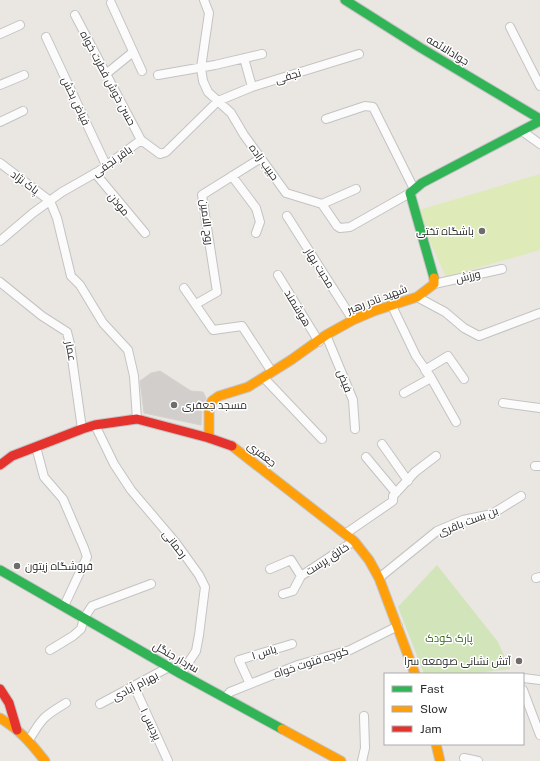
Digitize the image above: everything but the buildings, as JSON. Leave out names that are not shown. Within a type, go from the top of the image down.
[{"type":"main road","name":"جوادالائمه","points":[[345,0],[420,48],[540,120]]},
{"type":"main road","points":[[434,284],[434,276],[412,191],[540,120]]},
{"type":"main road","name":"شهید نادر رهبر","points":[[209,438],[209,407],[212,401],[219,396],[248,387],[264,378],[319,342],[326,335],[353,320],[374,311],[417,297],[434,284]]},
{"type":"main road","name":"جعفری","points":[[0,465],[12,456],[82,429],[95,425],[137,419],[209,438],[234,447],[354,541],[369,560],[379,578],[415,673]]},
{"type":"main road","name":"سردار جنگل","points":[[0,570],[181,674],[341,761]]},
{"type":"main road","points":[[0,689],[9,703],[17,730]]},
{"type":"main road","points":[[0,718],[29,740],[45,761]]},
{"type":"main road","points":[[436,745],[440,761]]},
{"type":"street","name":"حبیب زاده","points":[[204,0],[209,13],[201,68],[203,81],[208,92],[231,113],[286,193],[322,204]]},
{"type":"street","points":[[111,3],[142,71]]},
{"type":"street","name":"حسن خوش فطرت خواه","points":[[75,15],[141,140]]},
{"type":"street","points":[[0,34],[20,25]]},
{"type":"street","points":[[510,27],[540,86]]},
{"type":"street","name":"فیاض بخش","points":[[46,37],[106,165]]},
{"type":"street","points":[[106,74],[133,52]]},
{"type":"street","points":[[158,75],[201,68],[262,54]]},
{"type":"street","name":"نجفی","points":[[218,101],[252,87],[359,54]]},
{"type":"street","points":[[244,58],[252,87]]},
{"type":"street","points":[[0,85],[24,75]]},
{"type":"street","name":"باقر نجفی","points":[[0,241],[50,200],[95,173],[141,140],[160,154],[166,152],[218,101]]},
{"type":"street","points":[[326,119],[365,106],[373,107],[412,191],[350,227],[340,228],[322,204],[356,189]]},
{"type":"street","points":[[0,122],[23,111]]},
{"type":"street","points":[[522,131],[540,144]]},
{"type":"street","name":"روح الامین","points":[[196,304],[217,292],[202,195],[261,158]]},
{"type":"street","name":"پاک نژاد","points":[[0,163],[50,200]]},
{"type":"street","name":"موذن","points":[[95,173],[145,233]]},
{"type":"street","points":[[232,176],[256,208],[260,222],[256,233]]},
{"type":"street","points":[[50,200],[57,218],[71,276],[80,285],[103,323],[128,350],[134,376],[137,419]]},
{"type":"street","name":"محبت بهار","points":[[287,216],[353,320]]},
{"type":"street","name":"ورزش","points":[[434,284],[502,268]]},
{"type":"street","name":"هوشمند","points":[[278,275],[319,342]]},
{"type":"street","name":"عمار","points":[[0,282],[42,316],[68,332],[82,429]]},
{"type":"street","points":[[184,288],[213,330],[242,326],[272,372]]},
{"type":"street","points":[[417,297],[445,312],[464,328],[479,336],[540,313]]},
{"type":"street","points":[[392,306],[416,356],[431,378],[456,422]]},
{"type":"street","name":"فیض","points":[[326,335],[353,400],[355,429]]},
{"type":"street","points":[[425,370],[448,356],[464,379]]},
{"type":"street","points":[[264,378],[322,440]]},
{"type":"street","points":[[404,392],[431,378]]},
{"type":"street","points":[[503,403],[540,408]]},
{"type":"street","name":"رحمانی","points":[[95,425],[114,464],[131,490],[181,550],[200,575],[205,587],[196,651],[181,674]]},
{"type":"street","points":[[382,444],[408,481]]},
{"type":"street","points":[[36,447],[44,477],[63,500],[87,557],[64,606]]},
{"type":"street","points":[[345,534],[393,501],[393,496],[415,472],[436,456]]},
{"type":"street","points":[[366,458],[396,493]]},
{"type":"street","name":"بن بست باقری","points":[[379,578],[436,531],[463,520],[492,514],[521,496]]},
{"type":"street","name":"خالق پرست","points":[[300,576],[354,541]]},
{"type":"street","points":[[270,569],[290,560],[300,576],[293,591],[282,594]]},
{"type":"street","points":[[50,650],[73,636],[81,629],[84,618],[92,606],[151,584]]},
{"type":"street","name":"کوچه فتوت خواه","points":[[225,698],[230,692],[298,665],[350,650],[398,626]]},
{"type":"street","name":"یاس ۱","points":[[250,684],[239,660],[292,644]]},
{"type":"street","name":"بهرام آبادی","points":[[100,704],[169,667]]},
{"type":"street","points":[[524,678],[540,680]]},
{"type":"street","name":"پردیس ۱","points":[[134,686],[168,761]]},
{"type":"street","points":[[524,693],[540,734]]},
{"type":"street","points":[[29,740],[46,714],[66,703]]},
{"type":"street","points":[[362,761],[365,748],[364,716]]},
{"type":"street","points":[[464,758],[478,761]]},
{"type":"green space","name":"باشگاه تختی","points":[[540,174],[540,250],[446,277],[416,211]]},
{"type":"green space","name":"پارک کودک","points":[[437,565],[498,642],[510,669],[477,673],[424,673],[398,607]]},
{"type":"traffic: fast","points":[[345,0],[421,48],[540,119]]},
{"type":"traffic: fast","points":[[434,278],[410,193],[422,183],[540,121]]},
{"type":"traffic: fast","points":[[0,570],[181,674],[282,729]]},
{"type":"traffic: slow","points":[[209,438],[209,407],[212,401],[219,396],[248,387],[291,360],[326,335],[353,320],[374,311],[417,297],[434,284],[434,278]]},
{"type":"traffic: slow","points":[[232,446],[354,541],[369,560],[379,578],[415,673]]},
{"type":"traffic: slow","points":[[0,718],[25,737],[45,761]]},
{"type":"traffic: slow","points":[[282,729],[341,761]]},
{"type":"traffic: slow","points":[[436,745],[440,761]]},
{"type":"traffic: jam","points":[[0,465],[12,456],[82,429],[95,425],[137,419],[209,438],[232,446]]},
{"type":"traffic: jam","points":[[0,689],[9,703],[17,730]]},
{"type":"place","name":"باشگاه تختی","points":[[482,231]]},
{"type":"place","name":"مسجد جعفری","points":[[174,405]]},
{"type":"place","name":"فروشگاه زیتون","points":[[17,566]]},
{"type":"place","name":"آتش نشانی صومعه سرا","points":[[519,661]]}]
